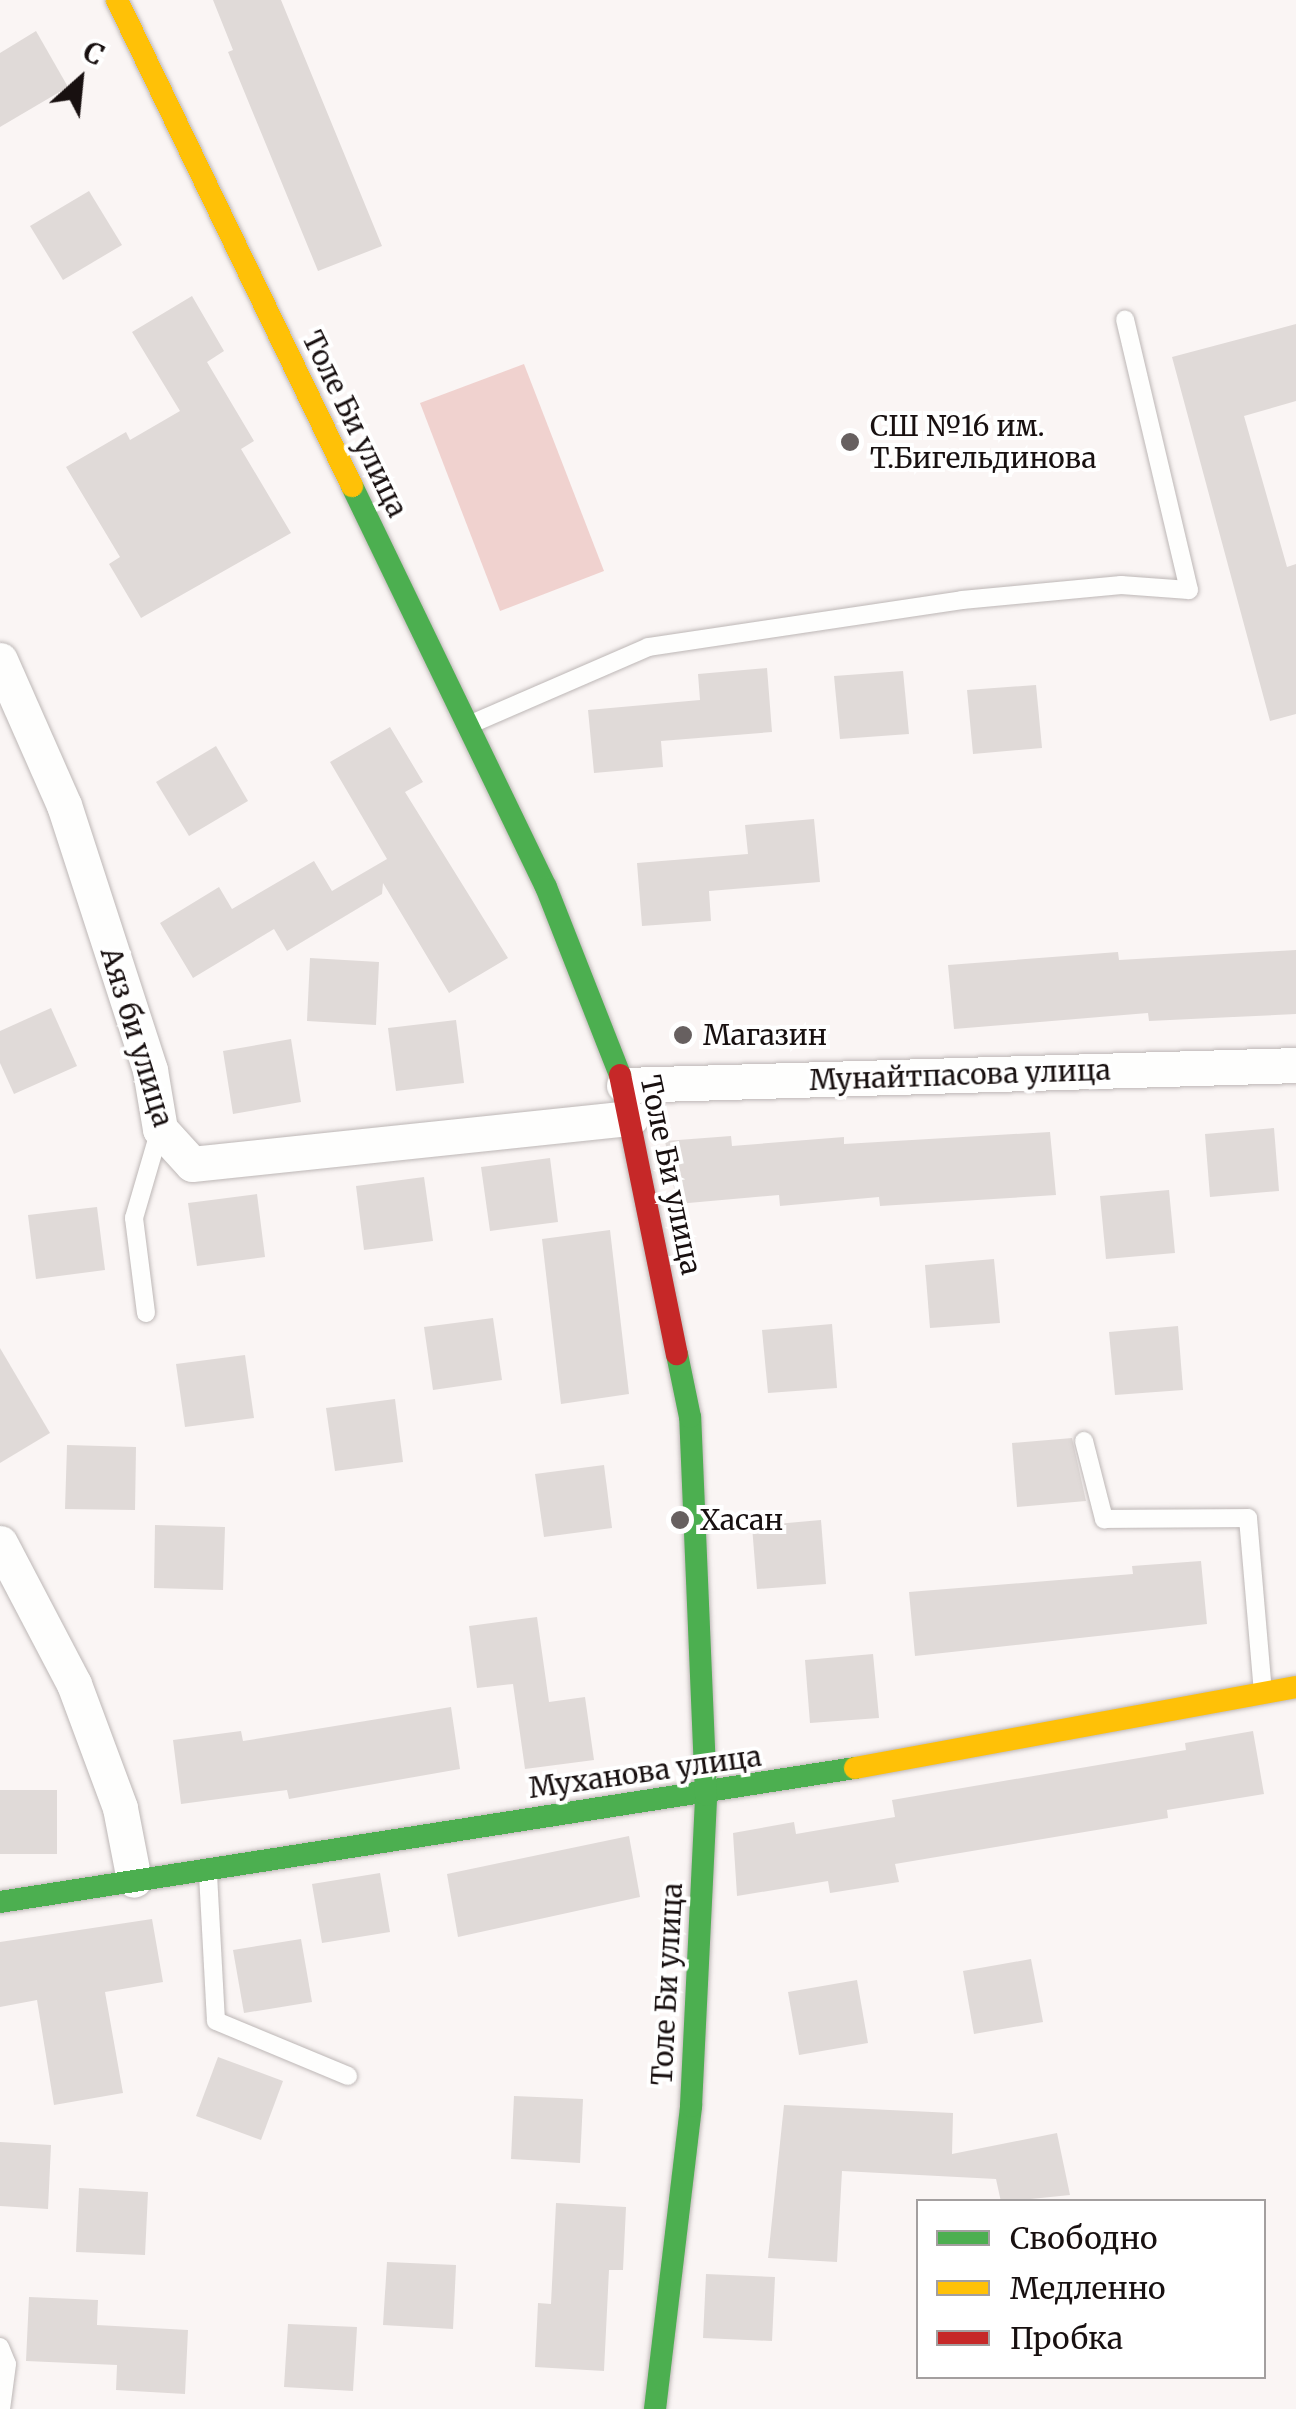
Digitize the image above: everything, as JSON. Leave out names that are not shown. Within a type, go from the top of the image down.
[{"type":"street","name":"Толе Би улица","points":[[116,0],[546,887],[627,1102],[690,1417],[706,1796],[691,2106],[655,2409]]},
{"type":"street","name":"Аяз би улица","points":[[0,660],[64,805],[150,1070],[160,1129],[192,1164],[627,1102]]},
{"type":"street","name":"Мунайтпасова улица","points":[[627,1102],[1296,1065]]},
{"type":"street","points":[[0,1543],[74,1684],[120,1808],[134,1880]]},
{"type":"street","name":"Муханова улица","points":[[0,1902],[706,1796],[1296,1687]]},
{"type":"lane","points":[[468,726],[667,644],[962,600],[1121,585],[1188,590],[1125,319]]},
{"type":"lane","points":[[146,1313],[134,1218],[160,1129]]},
{"type":"lane","points":[[1084,1441],[1104,1519],[1248,1518],[1264,1693]]},
{"type":"lane","points":[[208,1868],[216,2021],[348,2076]]},
{"type":"lane","points":[[0,2347],[8,2364],[1,2409]]},
{"type":"shaded area","points":[[524,364],[604,571],[500,611],[420,403]]},
{"type":"building","points":[[213,0],[281,0],[382,246],[318,271],[228,52],[233,50]]},
{"type":"building","points":[[36,31],[68,87],[0,127],[0,53]]},
{"type":"building","points":[[89,191],[122,245],[63,280],[30,226]]},
{"type":"building","points":[[192,296],[224,351],[207,362],[254,441],[241,449],[291,533],[141,618],[109,564],[120,557],[66,467],[126,432],[130,440],[180,411],[132,332]]},
{"type":"building","points":[[1296,324],[1296,401],[1244,416],[1287,567],[1296,564],[1296,714],[1270,721],[1172,357]]},
{"type":"building","points":[[767,668],[772,732],[661,741],[663,767],[594,773],[588,710],[700,700],[698,674]]},
{"type":"building","points":[[903,671],[909,734],[840,739],[834,676]]},
{"type":"building","points":[[1036,685],[1042,748],[973,754],[967,690]]},
{"type":"building","points":[[390,727],[423,782],[405,792],[508,958],[449,993],[383,883],[382,894],[287,951],[274,929],[193,978],[160,923],[219,887],[232,909],[314,861],[332,891],[387,859],[330,762]]},
{"type":"building","points":[[216,746],[248,801],[189,836],[156,782]]},
{"type":"building","points":[[814,819],[820,882],[709,891],[711,921],[642,926],[637,863],[748,854],[745,825]]},
{"type":"building","points":[[1296,950],[1296,1014],[1149,1021],[1148,1013],[954,1029],[948,965],[1118,952],[1119,960]]},
{"type":"building","points":[[310,958],[379,962],[376,1025],[307,1021]]},
{"type":"building","points":[[51,1008],[77,1066],[14,1094],[0,1063],[0,1031]]},
{"type":"building","points":[[456,1020],[464,1083],[396,1091],[388,1028]]},
{"type":"building","points":[[291,1039],[301,1102],[233,1114],[223,1051]]},
{"type":"building","points":[[1274,1128],[1279,1191],[1210,1197],[1205,1134]]},
{"type":"building","points":[[1050,1132],[1056,1195],[880,1206],[879,1197],[780,1206],[779,1195],[677,1204],[665,1141],[731,1136],[732,1146],[844,1137],[844,1144]]},
{"type":"building","points":[[550,1158],[558,1222],[490,1231],[481,1167]]},
{"type":"building","points":[[424,1177],[433,1241],[364,1250],[356,1186]]},
{"type":"building","points":[[1169,1190],[1175,1253],[1106,1259],[1100,1196]]},
{"type":"building","points":[[257,1194],[265,1257],[197,1266],[188,1203]]},
{"type":"building","points":[[97,1207],[105,1270],[36,1279],[28,1215]]},
{"type":"building","points":[[610,1230],[629,1394],[561,1404],[542,1239]]},
{"type":"building","points":[[994,1259],[1000,1323],[930,1328],[925,1265]]},
{"type":"building","points":[[493,1318],[502,1380],[433,1390],[424,1327]]},
{"type":"building","points":[[832,1324],[837,1388],[768,1393],[762,1330]]},
{"type":"building","points":[[1178,1326],[1183,1390],[1115,1395],[1109,1332]]},
{"type":"building","points":[[0,1348],[50,1433],[0,1463]]},
{"type":"building","points":[[245,1355],[254,1418],[185,1427],[176,1364]]},
{"type":"building","points":[[395,1399],[403,1462],[335,1471],[326,1408]]},
{"type":"building","points":[[1072,1438],[1086,1501],[1017,1507],[1012,1443]]},
{"type":"building","points":[[67,1445],[136,1447],[135,1510],[65,1509]]},
{"type":"building","points":[[604,1465],[612,1528],[544,1537],[535,1474]]},
{"type":"building","points":[[821,1520],[826,1584],[757,1589],[752,1526]]},
{"type":"building","points":[[155,1525],[225,1527],[223,1590],[154,1588]]},
{"type":"building","points":[[1201,1561],[1207,1624],[915,1656],[909,1592],[1133,1574],[1132,1566]]},
{"type":"building","points":[[537,1617],[549,1702],[585,1697],[594,1760],[525,1769],[513,1684],[477,1688],[469,1626]]},
{"type":"building","points":[[873,1654],[879,1718],[810,1723],[805,1660]]},
{"type":"building","points":[[451,1707],[460,1769],[289,1799],[287,1790],[181,1804],[173,1740],[241,1731],[243,1741]]},
{"type":"building","points":[[1253,1731],[1264,1794],[1167,1810],[1168,1818],[895,1864],[899,1882],[830,1893],[828,1881],[737,1896],[733,1833],[794,1822],[796,1834],[895,1817],[892,1800],[1186,1750],[1185,1743]]},
{"type":"building","points":[[0,1790],[57,1790],[57,1854],[0,1854]]},
{"type":"building","points":[[629,1836],[640,1897],[458,1937],[447,1874]]},
{"type":"building","points":[[380,1873],[390,1932],[322,1943],[312,1884]]},
{"type":"building","points":[[152,1919],[163,1982],[105,1992],[123,2093],[54,2105],[37,2000],[0,2007],[0,1942]]},
{"type":"building","points":[[301,1939],[312,2002],[244,2013],[233,1950]]},
{"type":"building","points":[[1031,1959],[1043,2022],[974,2034],[963,1971]]},
{"type":"building","points":[[857,1980],[868,2043],[799,2055],[788,1992]]},
{"type":"building","points":[[218,2057],[283,2081],[261,2140],[196,2116]]},
{"type":"building","points":[[514,2096],[583,2099],[580,2163],[511,2159]]},
{"type":"building","points":[[784,2105],[953,2113],[952,2154],[1057,2133],[1070,2195],[1000,2199],[996,2179],[842,2171],[837,2262],[768,2258]]},
{"type":"building","points":[[0,2142],[51,2145],[48,2209],[0,2206]]},
{"type":"building","points":[[79,2188],[148,2192],[145,2255],[76,2252]]},
{"type":"building","points":[[556,2203],[626,2207],[623,2270],[609,2270],[604,2371],[535,2367],[538,2303],[551,2304]]},
{"type":"building","points":[[387,2262],[456,2265],[453,2329],[383,2325]]},
{"type":"building","points":[[706,2274],[775,2277],[772,2341],[703,2338]]},
{"type":"building","points":[[29,2297],[98,2300],[97,2325],[188,2330],[185,2394],[116,2390],[117,2365],[26,2361]]},
{"type":"building","points":[[288,2324],[357,2327],[353,2391],[284,2387]]},
{"type":"traffic: fast","points":[[352,486],[546,887],[620,1075]]},
{"type":"traffic: fast","points":[[655,2409],[691,2106],[706,1795],[690,1417],[677,1354]]},
{"type":"traffic: fast","points":[[0,1902],[855,1768]]},
{"type":"traffic: slow","points":[[117,0],[352,486]]},
{"type":"traffic: slow","points":[[855,1768],[1296,1687]]},
{"type":"traffic: jam","points":[[620,1075],[677,1354]]},
{"type":"place","name":"СШ №16 им. Т.Бигельдинова","points":[[850,442]]},
{"type":"place","name":"Магазин","points":[[683,1035]]},
{"type":"place","name":"Хасан","points":[[680,1520]]}]
